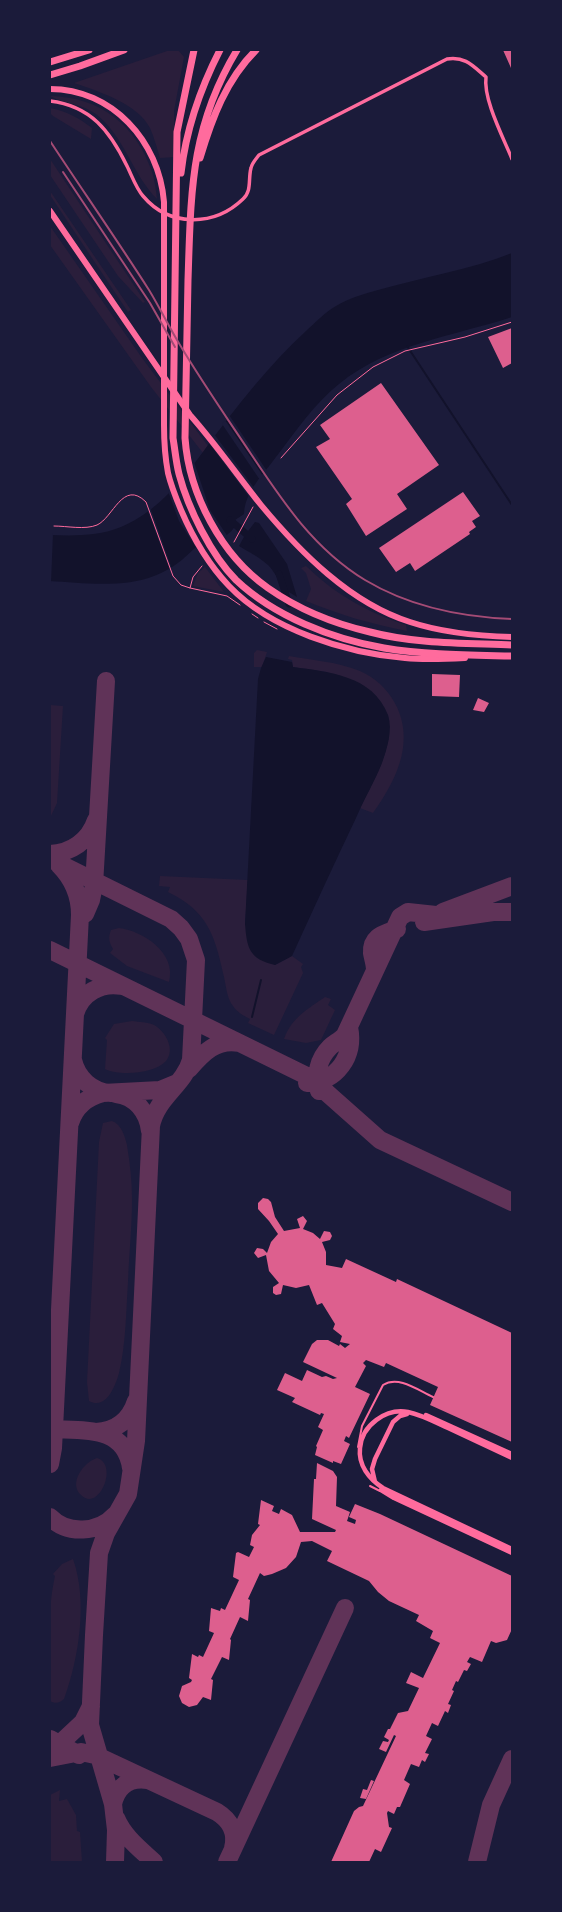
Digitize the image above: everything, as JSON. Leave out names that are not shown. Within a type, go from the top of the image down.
[{"type":"highway","points":[[50,62],[89,50]]},
{"type":"highway","points":[[50,75],[124,50]]},
{"type":"highway","points":[[194,50],[177,132],[173,438],[179,474],[186,496],[202,531],[218,557],[246,589],[291,617],[341,636],[382,647],[413,652],[511,656]]},
{"type":"highway","points":[[177,203],[187,137],[194,110],[210,68],[220,50]]},
{"type":"highway","points":[[237,50],[224,71],[209,106],[202,128],[194,166],[190,209],[185,438],[186,455],[197,491],[209,518],[224,542],[249,573],[268,588],[304,608],[344,625],[371,633],[402,638],[512,645]]},
{"type":"highway","points":[[190,209],[200,160],[212,117],[238,71],[256,50]]},
{"type":"highway","points":[[50,89],[66,89],[104,102],[122,116],[138,132],[151,153],[158,170],[163,187],[164,202],[165,456],[172,486],[186,522],[204,555],[229,586],[241,597],[278,621],[294,629],[338,646],[380,655],[405,658],[511,656]]},
{"type":"highway","points":[[50,211],[164,379],[190,414],[261,505],[294,542],[324,570],[352,592],[378,608],[409,622],[451,633],[512,637]]},
{"type":"street","points":[[50,101],[74,107],[99,122],[117,146],[142,195],[151,204],[168,214],[195,221],[222,213],[241,201],[247,195],[251,168],[259,155],[447,59],[457,58],[465,60],[486,77],[485,85],[487,97],[512,159]]},
{"type":"street","points":[[512,1458],[426,1418],[401,1411],[385,1414],[371,1424],[361,1441],[359,1454],[363,1466],[375,1483],[392,1493],[512,1549]]},
{"type":"street","points":[[512,1454],[432,1418],[409,1413],[400,1416],[393,1422],[375,1459],[372,1469],[375,1482],[387,1494],[512,1553]]},
{"type":"lane","points":[[359,1454],[358,1443],[360,1432],[383,1385],[393,1382],[401,1382],[433,1397]]},
{"type":"lane","points":[[370,1486],[387,1494]]},
{"type":"path","points":[[281,458],[337,395],[364,373],[405,351],[417,349],[512,322]]},
{"type":"path","points":[[54,526],[93,527],[104,521],[118,502],[124,498],[136,497],[146,502],[174,576],[181,585],[190,588],[193,577],[202,566]]},
{"type":"path","points":[[234,542],[249,517]]},
{"type":"shaded area","points":[[170,50],[178,50],[184,57],[174,111],[175,157],[160,158],[150,128],[136,112],[127,105],[105,94],[74,83]]},
{"type":"shaded area","points":[[50,96],[85,102],[100,108],[114,117],[126,128],[136,140],[145,155],[153,175],[157,199],[148,189],[114,133],[106,123],[91,111]]},
{"type":"shaded area","points":[[50,108],[72,115],[92,128],[91,139],[53,116],[50,113]]},
{"type":"shaded area","points":[[50,159],[145,302],[143,303],[118,276],[50,175]]},
{"type":"shaded area","points":[[50,191],[131,310],[128,312],[50,195]]},
{"type":"shaded area","points":[[50,226],[142,358],[208,446],[203,453],[151,387],[50,245]]},
{"type":"shaded area","points":[[512,253],[512,317],[400,350],[358,370],[339,384],[313,409],[260,477],[251,491],[245,506],[244,514],[235,520],[236,525],[227,535],[199,545],[180,562],[165,571],[142,580],[103,584],[50,581],[50,535],[95,534],[113,530],[135,520],[147,512],[180,481],[267,371],[292,344],[328,311],[346,301],[362,295],[395,285],[479,264]]},
{"type":"shaded area","points":[[255,522],[259,523],[287,564],[297,597],[284,589],[284,585],[268,565],[258,557],[239,546]]},
{"type":"shaded area","points":[[306,566],[329,586],[353,602],[406,625],[407,631],[356,619],[306,601],[311,589],[306,573],[301,568]]},
{"type":"shaded area","points":[[205,567],[224,592],[193,586],[198,573]]},
{"type":"shaded area","points":[[257,650],[267,652],[262,667],[254,667],[254,653]]},
{"type":"shaded area","points":[[289,656],[334,663],[360,671],[380,684],[395,702],[403,724],[403,748],[396,774],[373,813],[360,808],[382,763],[388,739],[388,715],[327,672],[293,667],[292,660],[288,659]]},
{"type":"shaded area","points":[[266,657],[292,662],[293,667],[334,674],[361,684],[372,691],[381,702],[388,715],[390,727],[384,758],[379,770],[292,956],[275,965],[260,959],[251,951],[247,940],[245,924],[258,679]]},
{"type":"shaded area","points":[[50,705],[63,706],[57,803],[50,818]]},
{"type":"shaded area","points":[[160,876],[248,880],[245,924],[275,965],[292,956],[303,964],[301,967],[303,973],[274,1035],[248,1023],[250,1019],[233,1006],[228,996],[221,962],[208,926],[201,916],[182,899],[168,892],[170,887],[159,886]]},
{"type":"shaded area","points":[[119,928],[138,934],[156,945],[168,962],[170,971],[169,982],[127,966],[110,953],[113,949],[109,940],[109,935],[111,930]]},
{"type":"shaded area","points":[[325,997],[331,999],[328,1005],[335,1010],[321,1040],[306,1043],[284,1039],[287,1031],[296,1019]]},
{"type":"shaded area","points":[[132,1021],[149,1023],[162,1031],[168,1041],[170,1051],[169,1056],[161,1065],[146,1071],[119,1073],[105,1069],[107,1040],[105,1038],[114,1024]]},
{"type":"shaded area","points":[[112,1121],[118,1125],[122,1131],[127,1145],[131,1179],[132,1220],[126,1316],[123,1351],[119,1373],[109,1396],[105,1400],[95,1403],[89,1401],[87,1382],[99,1142],[103,1123]]},
{"type":"shaded area","points":[[97,1458],[103,1462],[106,1469],[106,1477],[104,1486],[100,1493],[94,1498],[88,1499],[81,1495],[77,1490],[77,1479],[83,1468],[92,1460]]},
{"type":"shaded area","points":[[73,1559],[78,1575],[80,1593],[80,1629],[74,1666],[64,1699],[54,1703],[50,1701],[49,1654],[50,1607],[55,1576],[53,1574],[62,1564]]},
{"type":"shaded area","points":[[60,1790],[59,1801],[67,1799],[76,1815],[77,1831],[80,1832],[82,1862],[50,1862],[50,1795]]},
{"type":"pier","points":[[229,415],[267,471],[264,475],[226,418]]},
{"type":"pier","points":[[225,420],[263,476],[260,480],[222,424]]},
{"type":"pier","points":[[214,434],[255,489],[250,498],[208,442]]},
{"type":"pier","points":[[194,462],[210,510],[228,537],[219,542],[212,542],[197,549],[179,521],[168,491],[185,475]]},
{"type":"pier","points":[[150,507],[172,569],[170,570],[147,509]]},
{"type":"pier","points":[[50,533],[53,533],[51,583],[50,583]]},
{"type":"building","points":[[503,50],[512,50],[511,68]]},
{"type":"building","points":[[512,328],[512,363],[503,368],[488,337]]},
{"type":"building","points":[[381,383],[439,465],[397,494],[407,509],[366,536],[346,504],[352,499],[316,447],[330,439],[320,425]]},
{"type":"building","points":[[463,492],[480,516],[472,521],[476,527],[469,532],[470,534],[415,571],[410,563],[396,572],[379,548]]},
{"type":"building","points":[[432,674],[460,675],[459,697],[432,696]]},
{"type":"building","points":[[478,698],[489,703],[484,712],[473,710]]},
{"type":"building","points":[[263,1198],[268,1199],[271,1202],[275,1217],[284,1231],[300,1228],[297,1219],[303,1216],[307,1221],[303,1229],[313,1233],[320,1239],[324,1231],[330,1232],[332,1236],[330,1240],[322,1242],[326,1252],[326,1265],[342,1268],[346,1259],[396,1282],[397,1279],[512,1333],[512,1442],[430,1405],[438,1387],[386,1363],[384,1367],[366,1360],[363,1363],[366,1366],[355,1387],[370,1394],[349,1438],[346,1436],[344,1441],[350,1444],[341,1464],[333,1461],[333,1463],[315,1455],[316,1446],[323,1430],[318,1427],[324,1414],[321,1413],[320,1415],[292,1402],[295,1398],[277,1390],[285,1373],[302,1381],[307,1370],[322,1377],[326,1376],[333,1379],[337,1378],[303,1362],[312,1344],[317,1340],[328,1340],[339,1346],[340,1344],[345,1348],[350,1344],[340,1342],[342,1336],[333,1329],[335,1324],[322,1303],[317,1305],[309,1285],[296,1288],[283,1285],[281,1294],[276,1295],[273,1293],[273,1287],[279,1283],[269,1271],[266,1255],[258,1258],[254,1253],[257,1248],[263,1249],[267,1253],[271,1242],[278,1234],[258,1209],[258,1203]]},
{"type":"building","points":[[317,1463],[333,1471],[337,1477],[336,1506],[350,1512],[347,1521],[355,1524],[356,1520],[349,1517],[355,1504],[380,1514],[512,1576],[512,1629],[507,1640],[496,1643],[491,1641],[482,1662],[470,1657],[467,1662],[471,1664],[467,1671],[464,1670],[458,1682],[456,1681],[452,1690],[454,1691],[448,1704],[451,1705],[448,1713],[445,1711],[438,1726],[432,1723],[426,1736],[432,1739],[425,1753],[429,1754],[425,1762],[422,1760],[419,1767],[411,1764],[404,1780],[410,1784],[400,1807],[397,1807],[394,1814],[388,1811],[387,1813],[389,1827],[392,1828],[381,1852],[375,1849],[369,1862],[331,1862],[354,1811],[363,1806],[396,1736],[394,1735],[386,1752],[379,1749],[383,1741],[388,1742],[389,1740],[384,1737],[388,1729],[390,1729],[398,1713],[408,1711],[419,1688],[406,1683],[411,1672],[423,1678],[440,1643],[430,1638],[433,1631],[416,1621],[419,1615],[389,1601],[378,1592],[369,1581],[327,1561],[332,1551],[312,1541],[301,1542],[296,1557],[286,1568],[264,1576],[260,1573],[248,1599],[250,1600],[248,1621],[240,1617],[230,1639],[229,1660],[222,1657],[211,1679],[213,1680],[211,1700],[203,1697],[197,1705],[189,1707],[182,1703],[179,1696],[182,1686],[191,1682],[192,1680],[189,1678],[192,1654],[198,1657],[199,1655],[203,1657],[214,1633],[209,1631],[211,1608],[220,1611],[221,1608],[225,1610],[239,1580],[233,1577],[236,1553],[238,1552],[249,1557],[254,1547],[250,1545],[252,1535],[260,1525],[258,1524],[261,1500],[274,1506],[272,1511],[279,1514],[281,1509],[292,1515],[300,1532],[335,1532],[336,1530],[312,1519],[314,1479],[316,1479]]},
{"type":"building","points":[[371,1780],[374,1781],[366,1799],[360,1798],[363,1789],[367,1790]]},
{"type":"waterway","points":[[407,346],[512,505]]},
{"type":"waterway","points":[[230,520],[252,539]]},
{"type":"waterway","points":[[279,574],[289,604]]},
{"type":"waterway","points":[[252,1017],[261,980]]},
{"type":"taxiway","points":[[85,914],[91,900],[94,885],[106,681]]},
{"type":"taxiway","points":[[50,854],[65,851],[84,840],[89,834],[96,820]]},
{"type":"taxiway","points":[[50,859],[171,919],[181,928],[189,939],[196,960],[191,1060],[182,1077],[158,1107],[151,1126],[136,1441],[128,1494],[106,1533],[99,1553],[90,1725],[113,1804],[116,1830],[115,1862]]},
{"type":"taxiway","points":[[50,1464],[53,1448],[80,915],[79,901],[75,888],[64,870],[59,865]]},
{"type":"taxiway","points":[[443,912],[512,886]]},
{"type":"taxiway","points":[[319,1091],[317,1079],[320,1062],[330,1047],[345,1035],[400,917],[408,912],[436,915]]},
{"type":"taxiway","points":[[424,922],[493,912],[512,912]]},
{"type":"taxiway","points":[[375,970],[372,947],[376,939],[383,934],[397,929]]},
{"type":"taxiway","points":[[50,950],[309,1077],[380,1140],[512,1202]]},
{"type":"taxiway","points":[[75,1014],[82,1000],[93,991],[107,986],[122,986]]},
{"type":"taxiway","points":[[307,1083],[327,1078],[342,1066],[349,1048],[349,1027]]},
{"type":"taxiway","points":[[189,1069],[211,1048],[223,1043],[239,1043]]},
{"type":"taxiway","points":[[73,1060],[78,1073],[86,1083],[98,1090],[111,1093]]},
{"type":"taxiway","points":[[70,1123],[78,1108],[87,1100],[97,1095],[103,1093],[160,1090],[177,1083]]},
{"type":"taxiway","points":[[116,1094],[129,1098],[139,1106],[147,1117],[150,1131]]},
{"type":"taxiway","points":[[96,1432],[116,1427],[130,1414],[136,1401]]},
{"type":"taxiway","points":[[50,1429],[89,1431],[101,1433],[111,1437],[120,1444],[127,1454],[131,1468]]},
{"type":"taxiway","points":[[50,1517],[65,1527],[83,1530],[100,1525],[115,1515]]},
{"type":"taxiway","points":[[227,1862],[345,1608]]},
{"type":"taxiway","points":[[52,1751],[83,1722],[91,1706]]},
{"type":"taxiway","points":[[50,1739],[79,1755]]},
{"type":"taxiway","points":[[50,1758],[81,1752],[95,1755],[217,1812],[226,1819],[231,1827],[234,1837],[233,1848]]},
{"type":"taxiway","points":[[477,1862],[491,1805],[512,1759]]},
{"type":"taxiway","points":[[113,1804],[118,1792],[125,1784],[141,1779],[148,1780]]},
{"type":"taxiway","points":[[116,1818],[119,1825],[128,1837],[154,1862]]},
{"type":"railway","points":[[50,141],[149,290],[197,373],[275,490],[315,539],[347,568],[365,580],[400,597],[418,604],[455,613],[512,619]]},
{"type":"railway","points":[[63,172],[150,303],[175,347]]}]
